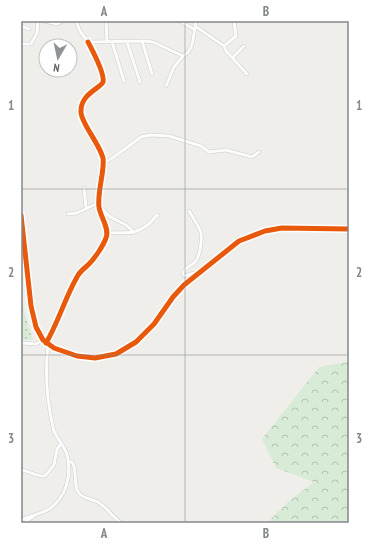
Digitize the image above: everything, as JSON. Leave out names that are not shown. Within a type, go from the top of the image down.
[{"type":"street","points":[[21,44],[27,46],[31,44],[37,33],[38,21]]},
{"type":"street","points":[[44,21],[57,24],[63,21]]},
{"type":"street","points":[[23,523],[54,506],[60,499],[67,482],[68,462],[61,444],[55,435],[51,416],[47,385],[46,343],[77,276],[91,262],[106,239],[108,232],[99,207],[100,180],[103,163],[99,148],[80,112],[83,101],[103,80],[99,66],[76,21]]},
{"type":"street","points":[[106,21],[107,41]]},
{"type":"street","points":[[180,21],[195,30]]},
{"type":"street","points":[[166,86],[174,67],[190,50],[196,21]]},
{"type":"street","points":[[224,46],[236,36],[234,21]]},
{"type":"street","points":[[21,26],[29,29]]},
{"type":"street","points":[[195,26],[224,46],[224,49],[247,74]]},
{"type":"street","points":[[142,41],[152,74]]},
{"type":"street","points":[[88,42],[153,42],[183,56]]},
{"type":"street","points":[[112,42],[124,81]]},
{"type":"street","points":[[127,42],[140,82]]},
{"type":"street","points":[[232,58],[244,46]]},
{"type":"street","points":[[103,163],[112,159],[141,137],[150,135],[169,136],[200,146],[213,153],[226,150],[252,157],[259,152]]},
{"type":"street","points":[[84,188],[86,207]]},
{"type":"street","points":[[68,214],[77,213],[86,207],[96,204],[103,209],[107,216],[120,221],[132,230],[133,233]]},
{"type":"street","points":[[189,211],[200,231],[201,237],[196,262],[185,269],[183,274],[185,276],[192,273],[196,275]]},
{"type":"street","points":[[21,215],[33,317],[36,327],[46,343],[66,353],[88,358],[107,357],[120,352],[146,334],[176,294],[196,275],[239,241],[265,231],[288,227],[349,229]]},
{"type":"street","points":[[108,232],[133,233],[151,223],[154,217],[158,215]]},
{"type":"street","points":[[21,343],[46,343]]},
{"type":"street","points":[[21,470],[32,472],[42,477],[45,476],[54,465],[58,449],[61,444]]},
{"type":"street","points":[[68,462],[72,462],[74,466],[76,488],[80,495],[97,502],[121,523]]},
{"type":"street","points":[[21,520],[41,513]]},
{"type":"green space","points":[[21,280],[24,312],[33,340],[21,339]]},
{"type":"green space","points":[[349,362],[349,523],[267,523],[288,502],[314,482],[276,468],[262,439],[319,367]]},
{"type":"cycle path","points":[[46,343],[77,277],[103,245],[107,234],[99,207],[103,158],[84,122],[81,112],[87,96],[103,82],[100,67],[88,42]]},
{"type":"cycle path","points":[[21,215],[31,306],[36,327],[43,340],[54,348],[77,356],[95,358],[116,354],[136,342],[154,324],[173,297],[184,285],[239,241],[265,231],[282,228],[349,229]]}]
